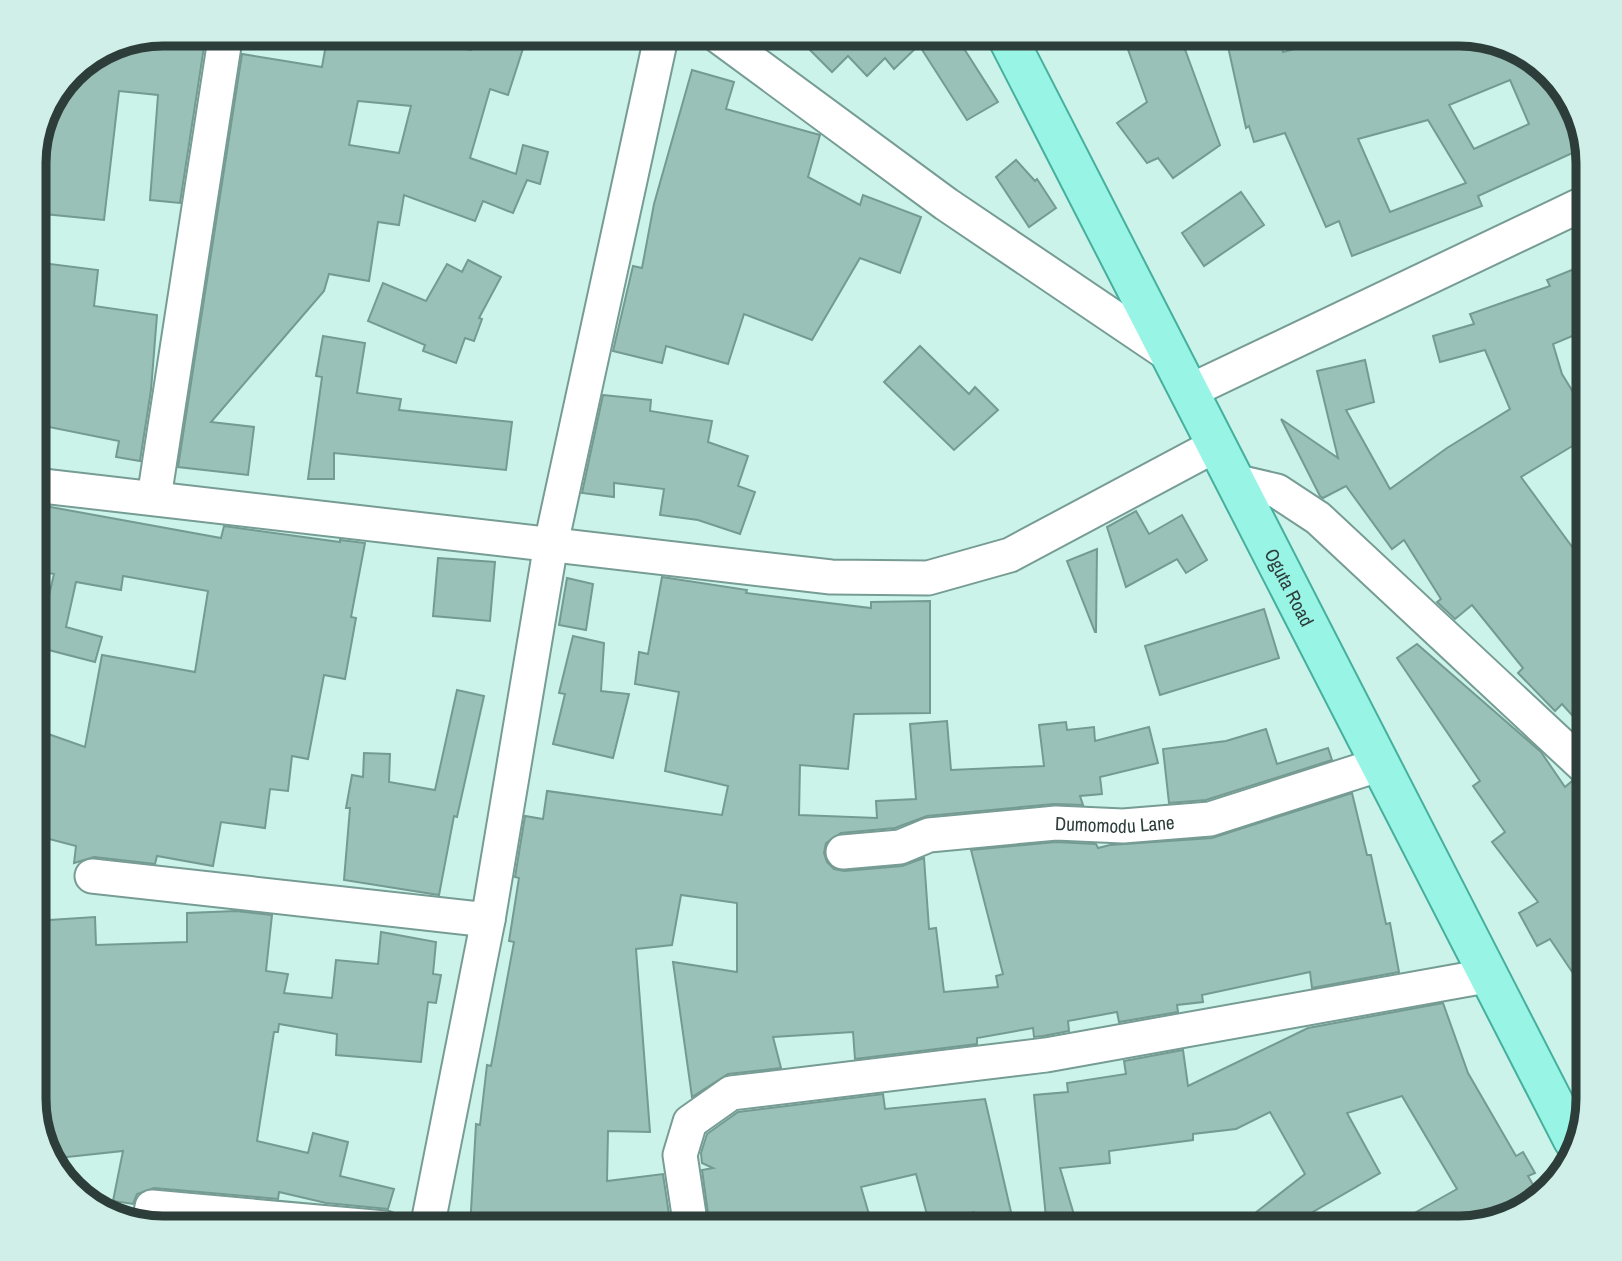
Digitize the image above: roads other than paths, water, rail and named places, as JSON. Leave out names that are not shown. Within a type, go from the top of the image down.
[{"type":"main road","name":"Oguta Road","points":[[1011,46],[1381,764],[1486,976],[1570,1135]]},
{"type":"street","points":[[154,498],[224,46]]},
{"type":"street","points":[[429,1216],[488,920],[551,544],[659,46]]},
{"type":"street","points":[[732,46],[946,204],[1168,354]]},
{"type":"street","points":[[1188,392],[1576,207]]},
{"type":"street","points":[[46,486],[831,577],[928,578],[1010,555],[1216,445]]},
{"type":"street","points":[[1234,481],[1277,491],[1318,517],[1576,760]]},
{"type":"street","name":"Dumomodu Lane","points":[[843,852],[900,847],[929,835],[1056,823],[1123,826],[1210,819],[1381,764]]},
{"type":"street","points":[[92,876],[488,920]]},
{"type":"street","points":[[689,1216],[680,1155],[690,1122],[731,1093],[1046,1055],[1486,976]]},
{"type":"street","points":[[151,1214],[152,1207],[252,1216]]}]
